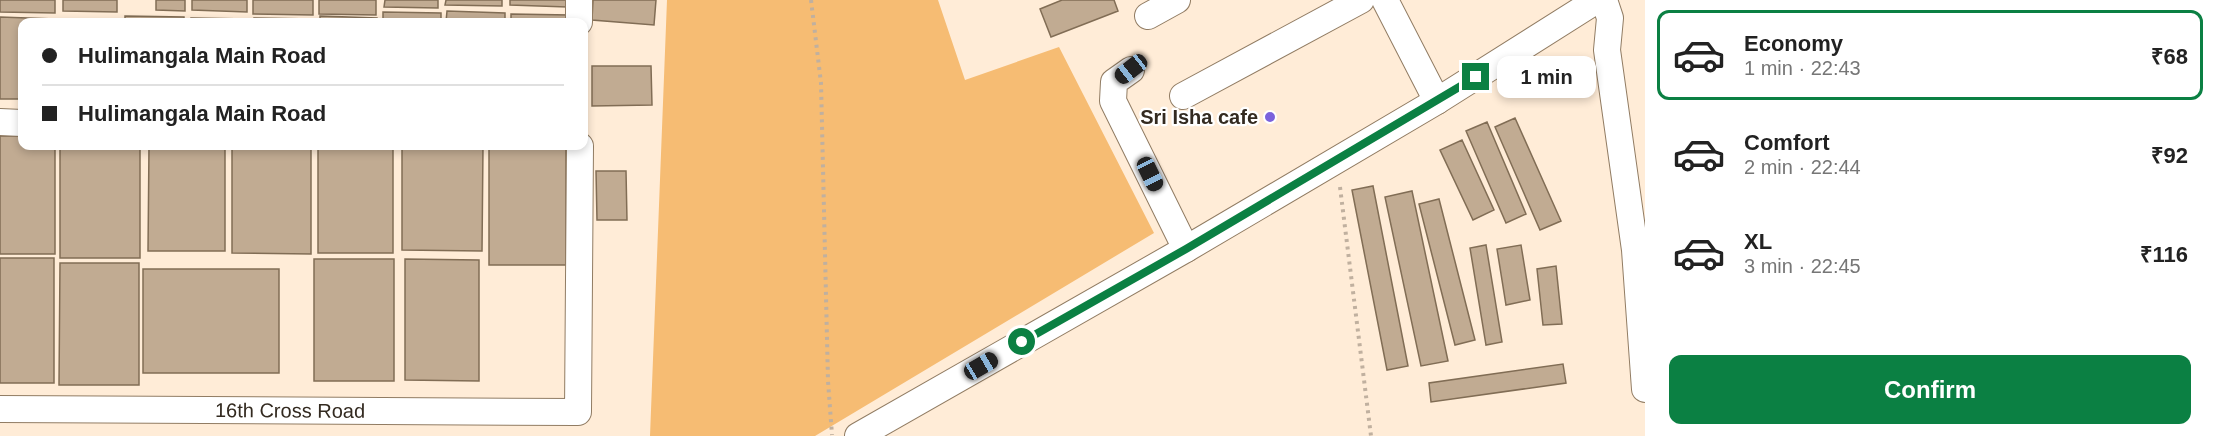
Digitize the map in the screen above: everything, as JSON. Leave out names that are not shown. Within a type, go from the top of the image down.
[{"type":"street","points":[[579,0],[579,18]]},
{"type":"street","points":[[1148,16],[1177,0]]},
{"type":"street","points":[[1183,96],[1361,0]]},
{"type":"street","points":[[1385,0],[1437,101]]},
{"type":"street","points":[[858,436],[1337,160],[1437,101],[1597,0]]},
{"type":"street","points":[[1604,0],[1610,18],[1606,50],[1635,250],[1645,389]]},
{"type":"street","points":[[1131,69],[1114,82],[1113,101],[1186,249]]},
{"type":"street","points":[[0,122],[18,123]]},
{"type":"street","name":"16th Cross Road","points":[[0,409],[578,412],[580,150]]},
{"type":"path","points":[[811,0],[821,83],[828,381],[832,436]]},
{"type":"path","points":[[1337,160],[1371,436]]},
{"type":"shaded area","points":[[667,0],[938,0],[965,80],[1059,47],[1154,233],[815,436],[650,436]]},
{"type":"building","points":[[0,0],[55,0],[55,13],[0,12]]},
{"type":"building","points":[[63,0],[117,0],[117,12],[63,11]]},
{"type":"building","points":[[156,0],[185,0],[185,11],[156,10]]},
{"type":"building","points":[[192,0],[247,0],[247,12],[192,10]]},
{"type":"building","points":[[253,0],[313,0],[313,15],[253,14]]},
{"type":"building","points":[[319,0],[376,0],[376,15],[319,14]]},
{"type":"building","points":[[385,0],[438,0],[438,8],[384,7]]},
{"type":"building","points":[[446,0],[502,0],[502,6],[445,5]]},
{"type":"building","points":[[510,0],[567,0],[567,7],[510,5]]},
{"type":"building","points":[[593,0],[656,0],[654,25],[592,20]]},
{"type":"building","points":[[1062,0],[1114,0],[1118,11],[1051,37],[1040,9]]},
{"type":"building","points":[[447,11],[505,13],[505,18],[446,18]]},
{"type":"building","points":[[383,12],[441,13],[441,18],[383,18]]},
{"type":"building","points":[[511,14],[570,15],[570,18],[511,18]]},
{"type":"building","points":[[125,16],[184,17],[184,18],[125,18]]},
{"type":"building","points":[[320,16],[377,18],[320,18]]},
{"type":"building","points":[[0,17],[28,18],[18,18],[18,99],[0,99]]},
{"type":"building","points":[[592,66],[651,66],[652,105],[592,106]]},
{"type":"building","points":[[1515,118],[1561,221],[1540,230],[1495,127]]},
{"type":"building","points":[[1487,122],[1526,214],[1506,223],[1466,131]]},
{"type":"building","points":[[0,136],[18,136],[18,150],[55,150],[55,254],[0,254]]},
{"type":"building","points":[[1462,140],[1494,210],[1473,220],[1440,150]]},
{"type":"building","points":[[60,150],[140,150],[140,258],[60,258]]},
{"type":"building","points":[[149,150],[225,150],[225,251],[148,251]]},
{"type":"building","points":[[232,150],[311,150],[311,254],[232,253]]},
{"type":"building","points":[[318,150],[393,150],[393,253],[318,253]]},
{"type":"building","points":[[402,150],[483,150],[482,251],[402,250]]},
{"type":"building","points":[[489,150],[566,150],[566,265],[489,265]]},
{"type":"building","points":[[596,171],[626,171],[627,220],[597,220]]},
{"type":"building","points":[[1373,186],[1408,366],[1387,370],[1352,190]]},
{"type":"building","points":[[1412,191],[1448,361],[1421,366],[1385,197]]},
{"type":"building","points":[[1439,199],[1475,340],[1455,345],[1419,204]]},
{"type":"building","points":[[1486,245],[1502,342],[1486,345],[1470,248]]},
{"type":"building","points":[[1521,245],[1530,300],[1506,305],[1497,249]]},
{"type":"building","points":[[0,258],[54,258],[54,383],[0,383]]},
{"type":"building","points":[[314,259],[394,259],[394,381],[314,381]]},
{"type":"building","points":[[405,259],[479,260],[479,381],[405,380]]},
{"type":"building","points":[[60,263],[139,263],[139,385],[59,385]]},
{"type":"building","points":[[1556,266],[1562,324],[1543,325],[1537,269]]},
{"type":"building","points":[[143,269],[279,269],[279,373],[143,373]]},
{"type":"building","points":[[1563,364],[1566,383],[1431,402],[1429,383]]},
{"type":"place","name":"Sri Isha cafe","points":[[1270,117]]},
{"type":"route","points":[[1022,342],[1186,249],[1476,77]]}]
